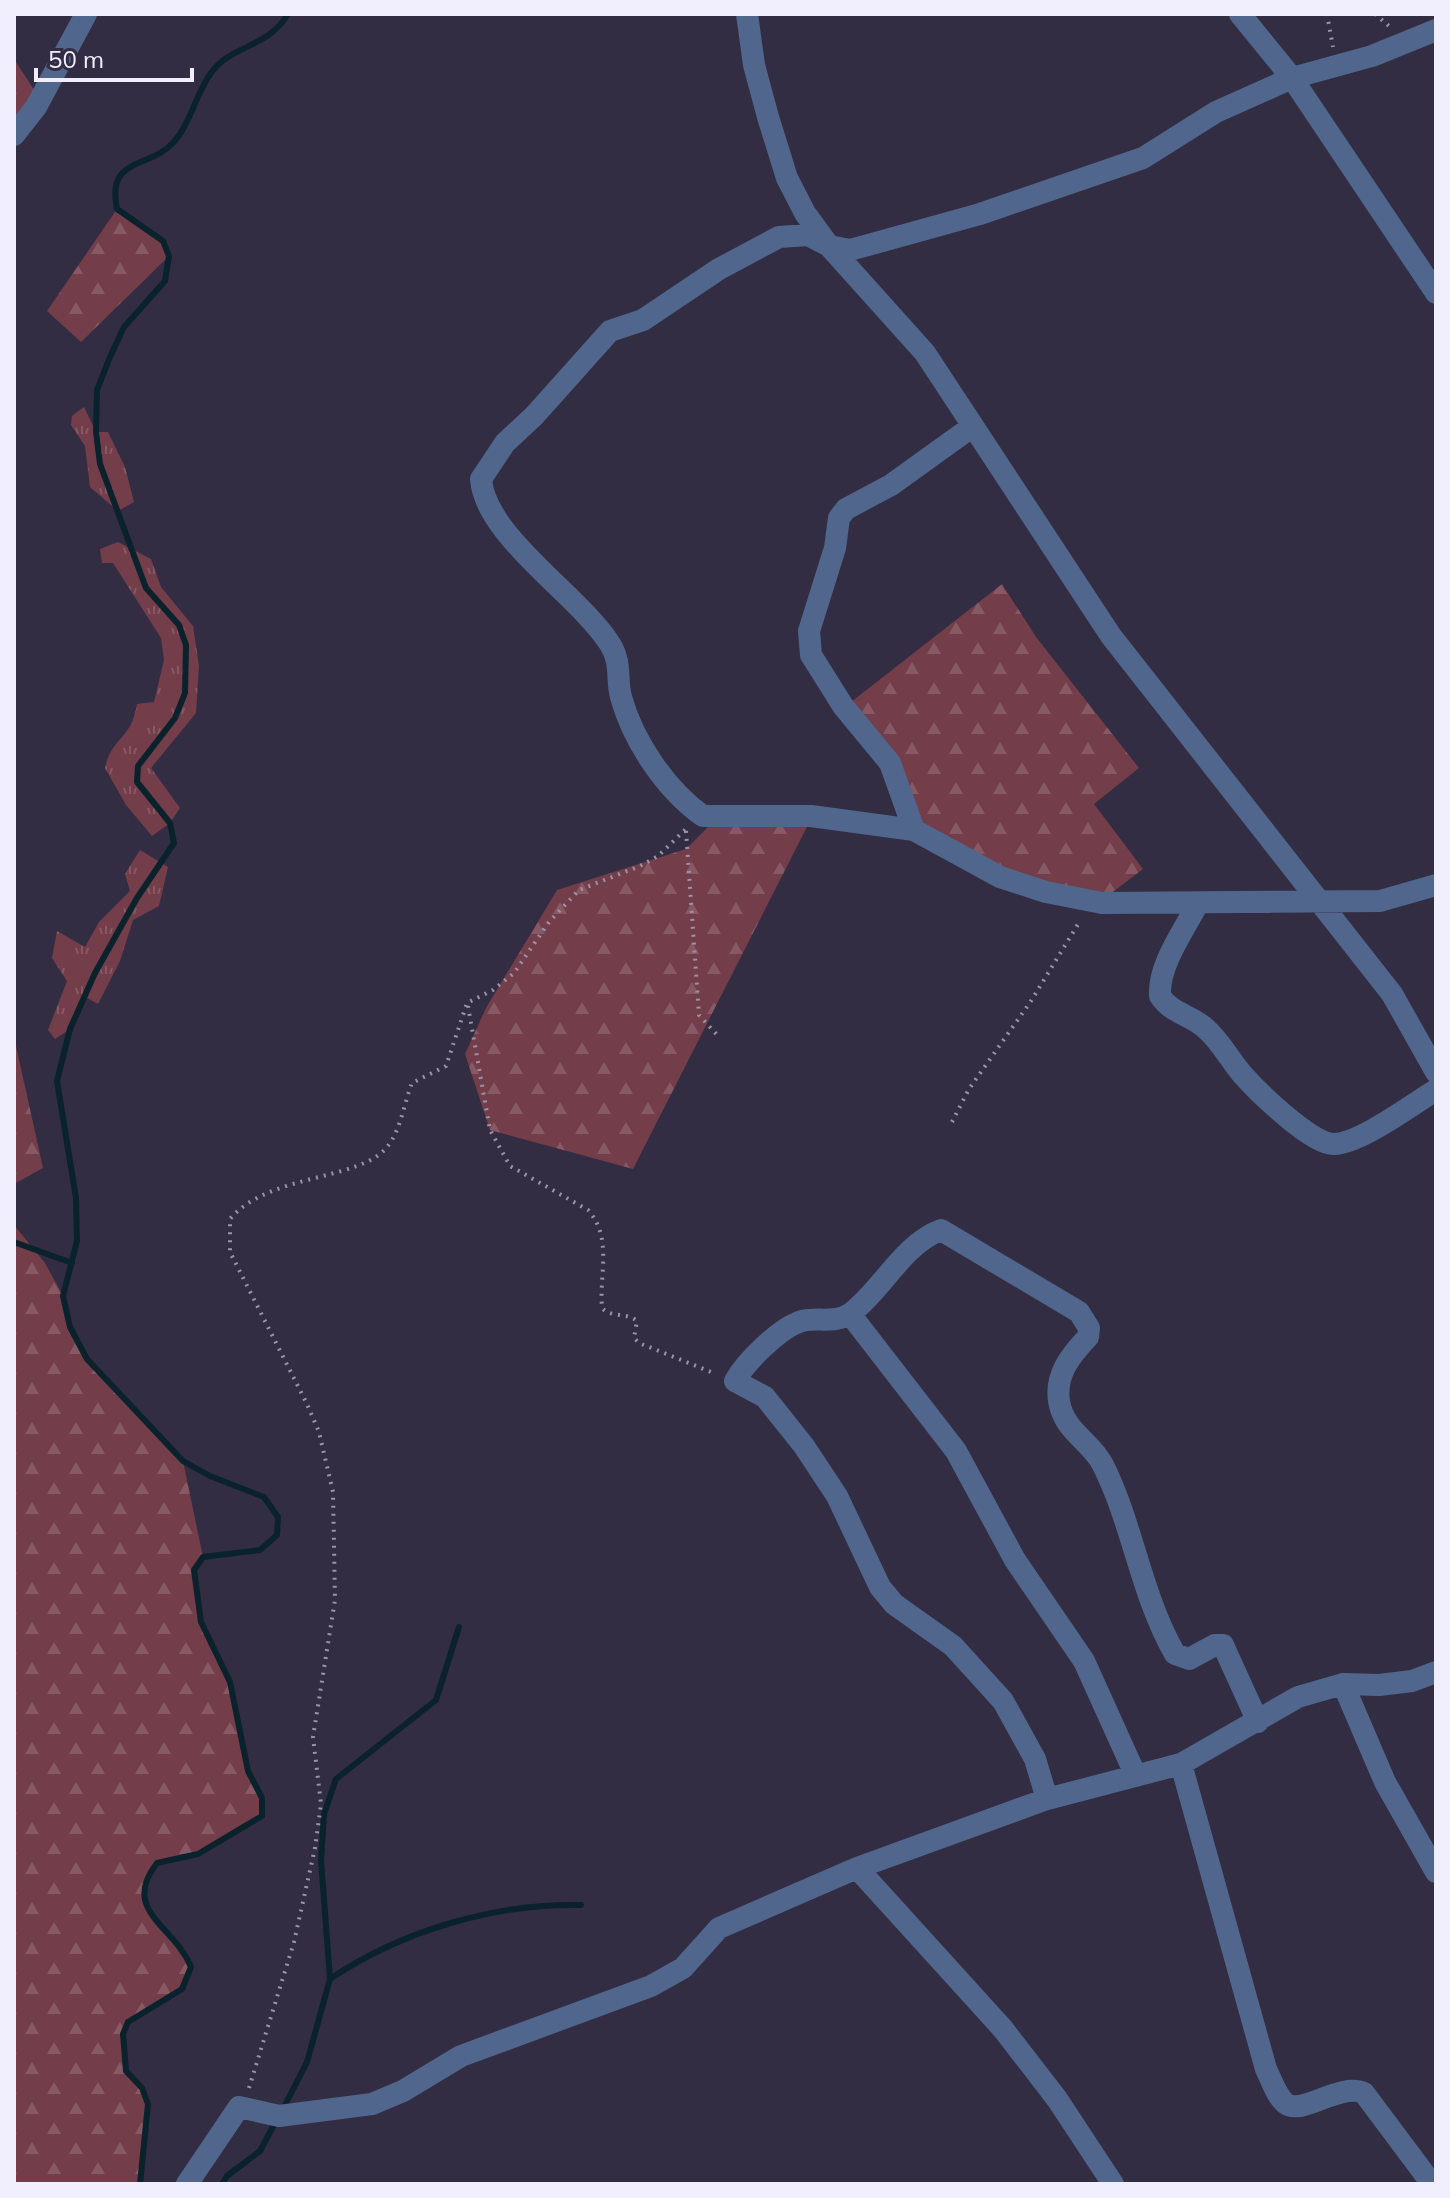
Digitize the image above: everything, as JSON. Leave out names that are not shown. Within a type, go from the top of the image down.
[{"type":"street","points":[[14,135],[36,107],[86,14]]},
{"type":"street","points":[[747,14],[754,65],[787,178],[805,213],[829,246],[925,353],[1111,636],[1392,994],[1436,1072]]},
{"type":"street","points":[[1240,14],[1292,78],[1436,293]]},
{"type":"street","points":[[1436,30],[1372,56],[1292,78],[1216,112],[1143,158],[980,214],[850,250],[829,246],[808,235],[779,237],[719,269],[643,320],[610,331],[534,416],[505,443],[481,479],[487,505],[511,539],[575,601],[609,643],[621,668],[620,694],[631,723],[652,763],[694,822],[811,816],[914,830],[1000,877],[1092,902],[1380,901],[1436,885]]},
{"type":"street","points":[[914,830],[890,763],[843,706],[811,655],[807,643],[835,548],[839,518],[846,509],[891,485],[973,426]]},
{"type":"street","points":[[1198,903],[1165,967],[1159,983],[1160,996],[1179,1015],[1205,1027],[1242,1074],[1301,1128],[1321,1142],[1333,1144],[1352,1140],[1436,1090]]},
{"type":"street","points":[[1047,1799],[1035,1759],[1003,1701],[953,1646],[894,1604],[880,1587],[837,1496],[804,1446],[765,1397],[735,1381],[757,1351],[787,1328],[802,1321],[833,1319],[850,1314],[925,1239],[941,1230],[1079,1312],[1089,1328],[1088,1337],[1072,1354],[1060,1379],[1059,1400],[1064,1419],[1103,1466],[1134,1558],[1175,1654],[1189,1659],[1215,1645],[1223,1645],[1258,1722]]},
{"type":"street","points":[[850,1314],[956,1451],[1015,1560],[1084,1661],[1136,1776]]},
{"type":"street","points":[[187,2184],[239,2107],[279,2116],[372,2104],[403,2091],[461,2056],[651,1986],[683,1968],[719,1928],[857,1868],[1047,1799],[1181,1764],[1298,1697],[1343,1684],[1379,1685],[1412,1681],[1436,1672]]},
{"type":"street","points":[[1343,1684],[1385,1782],[1436,1872]]},
{"type":"street","points":[[1181,1764],[1266,2069],[1276,2088],[1285,2103],[1297,2107],[1345,2089],[1364,2093],[1432,2184]]},
{"type":"street","points":[[857,1868],[1003,2029],[1057,2099],[1113,2184]]},
{"type":"path","points":[[1327,14],[1337,65]]},
{"type":"path","points":[[239,2107],[256,2076],[294,1942],[315,1848],[321,1804],[313,1737],[335,1600],[333,1492],[319,1432],[230,1252],[230,1219],[253,1200],[300,1179],[355,1166],[385,1150],[412,1083],[446,1066],[467,1003],[493,990],[514,973],[549,922],[579,890],[640,866],[674,843],[694,822]]},
{"type":"path","points":[[694,822],[699,1015],[718,1036]]},
{"type":"path","points":[[952,1122],[969,1089],[1031,1001],[1092,902]]},
{"type":"path","points":[[467,1003],[490,1130],[510,1166],[588,1210],[596,1219],[604,1242],[602,1308],[609,1314],[634,1318],[637,1321],[634,1338],[639,1343],[735,1381]]},
{"type":"green space","points":[[14,59],[36,93],[14,130]]},
{"type":"green space","points":[[117,209],[163,241],[169,256],[81,342],[47,311]]},
{"type":"green space","points":[[84,407],[96,432],[108,432],[125,467],[134,502],[118,511],[90,487],[85,446],[71,425],[72,416]]},
{"type":"green space","points":[[118,542],[151,559],[161,587],[193,626],[199,666],[196,713],[151,768],[180,808],[170,823],[152,836],[126,805],[105,768],[112,750],[130,725],[137,704],[154,702],[164,660],[161,638],[113,563],[102,563],[100,549]]},
{"type":"green space","points":[[1002,584],[1036,637],[1139,768],[1094,804],[1143,869],[1101,901],[1003,877],[924,837],[846,706]]},
{"type":"green space","points":[[811,819],[633,1169],[490,1130],[465,1054],[486,1008],[557,890],[686,849],[713,822]]},
{"type":"green space","points":[[140,850],[168,867],[159,906],[133,920],[120,961],[98,1004],[84,996],[70,1029],[55,1039],[48,1030],[67,981],[52,958],[57,931],[85,947],[99,922],[130,891],[125,874]]},
{"type":"green space","points":[[14,1037],[43,1168],[14,1184]]},
{"type":"green space","points":[[14,1225],[45,1263],[63,1296],[70,1327],[87,1359],[183,1461],[203,1557],[194,1570],[201,1622],[230,1682],[248,1771],[262,1798],[262,1816],[199,1854],[157,1863],[147,1880],[144,1894],[147,1906],[191,1967],[182,1989],[128,2022],[123,2034],[126,2071],[142,2088],[148,2104],[140,2184],[14,2184]]},
{"type":"waterway","points":[[140,2184],[148,2104],[142,2088],[126,2071],[123,2034],[128,2022],[182,1989],[191,1967],[147,1906],[144,1894],[147,1880],[157,1863],[198,1854],[262,1816],[262,1798],[248,1771],[230,1682],[201,1622],[194,1570],[203,1557],[260,1550],[277,1535],[278,1517],[264,1497],[210,1476],[183,1461],[87,1359],[70,1327],[63,1296],[77,1241],[76,1198],[57,1081],[70,1029],[95,973],[137,898],[174,843],[170,823],[137,782],[138,766],[175,718],[185,693],[186,645],[179,625],[146,588],[100,464],[96,432],[97,390],[124,327],[165,281],[169,256],[163,241],[117,209],[115,192],[118,180],[123,172],[173,143],[206,81],[219,64],[270,34],[288,14]]},
{"type":"waterway","points":[[14,1242],[72,1263]]},
{"type":"waterway","points":[[330,1979],[321,1860],[324,1814],[336,1779],[436,1700],[459,1627]]},
{"type":"waterway","points":[[283,2109],[307,2062],[330,1979],[387,1947],[450,1923],[515,1909],[581,1905]]},
{"type":"waterway","points":[[222,2184],[227,2176],[260,2151],[277,2119]]}]
